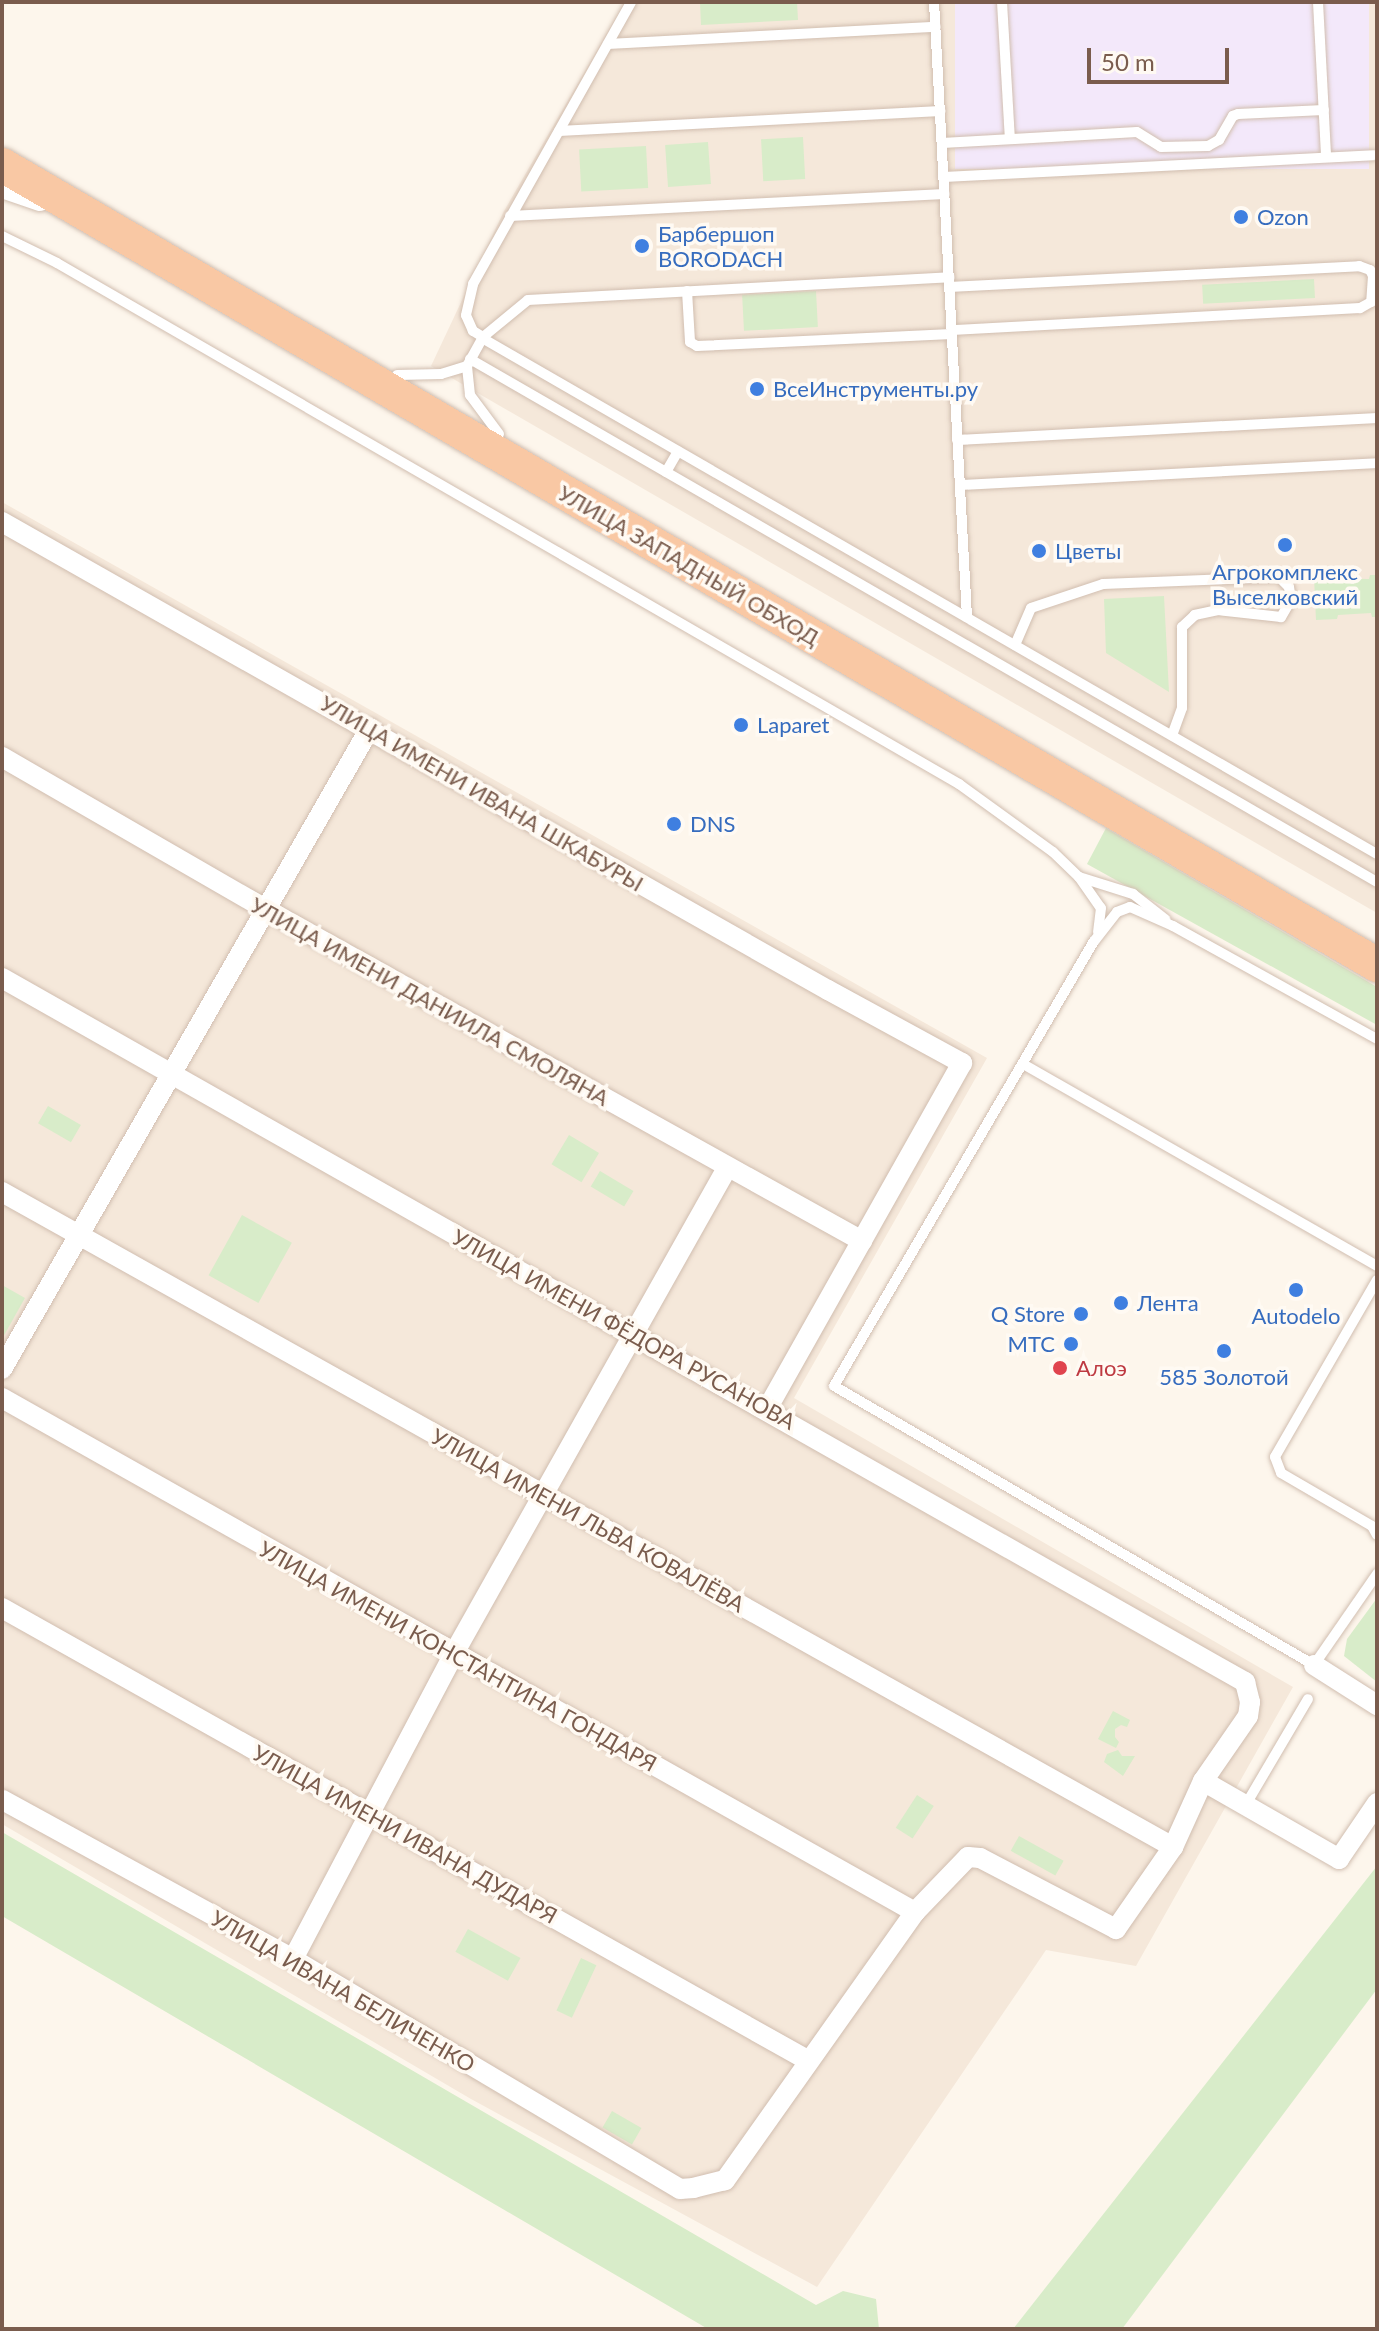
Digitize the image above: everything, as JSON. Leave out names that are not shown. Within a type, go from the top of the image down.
[{"type":"highway","name":"УЛИЦА ЗАПАДНЫЙ ОБХОД","points":[[2,148],[1377,940]]},
{"type":"highway","name":"УЛИЦА ЗАПАДНЫЙ ОБХОД","points":[[2,165],[1377,965]]},
{"type":"street","points":[[2,188],[59,208],[102,233],[140,247]]},
{"type":"street","name":"УЛИЦА ИМЕНИ ИВАНА ШКАБУРЫ","points":[[2,522],[962,1063],[862,1241]]},
{"type":"street","points":[[2,1369],[370,728]]},
{"type":"street","name":"УЛИЦА ИМЕНИ ДАНИИЛА СМОЛЯНА","points":[[2,757],[267,910],[862,1241]]},
{"type":"street","name":"УЛИЦА ИМЕНИ ФЁДОРА РУСАНОВА","points":[[2,978],[1245,1682],[1250,1691],[1248,1716],[1203,1781]]},
{"type":"street","points":[[293,1959],[453,1655],[727,1168]]},
{"type":"street","name":"УЛИЦА ИМЕНИ ЛЬВА КОВАЛЁВА","points":[[2,1192],[1173,1847]]},
{"type":"street","points":[[767,1409],[862,1241]]},
{"type":"street","name":"УЛИЦА ИМЕНИ КОНСТАНТИНА ГОНДАРЯ","points":[[2,1398],[453,1655],[915,1912]]},
{"type":"street","name":"УЛИЦА ИМЕНИ ИВАНА ДУДАРЯ","points":[[2,1608],[807,2060]]},
{"type":"street","points":[[1314,1665],[1377,1705]]},
{"type":"street","points":[[807,2060],[915,1912],[968,1857],[980,1858],[1116,1929],[1173,1847],[1203,1781],[1339,1859],[1377,1803]]},
{"type":"street","name":"УЛИЦА ИВАНА БЕЛИЧЕНКО","points":[[2,1800],[293,1959],[680,2189],[725,2180],[807,2060]]},
{"type":"lane","points":[[631,2],[473,284],[466,307],[468,324],[483,338],[1377,854]]},
{"type":"lane","points":[[934,2],[967,617]]},
{"type":"lane","points":[[1002,2],[1010,139]]},
{"type":"lane","points":[[1318,2],[1326,157]]},
{"type":"lane","points":[[608,44],[936,27]]},
{"type":"lane","points":[[942,143],[1137,132],[1161,147],[1208,146],[1219,140],[1238,114],[1324,110]]},
{"type":"lane","points":[[559,131],[940,111]]},
{"type":"lane","points":[[944,177],[1373,155]]},
{"type":"lane","points":[[510,216],[944,194]]},
{"type":"lane","points":[[2,236],[57,263],[959,784],[1053,852],[1079,877],[1101,908],[1101,925],[1094,941],[834,1386],[1314,1665],[1374,1577],[1377,1566]]},
{"type":"lane","points":[[499,434],[470,395],[469,362],[483,338],[528,300],[687,291],[1359,266],[1370,270],[1373,276],[1371,302],[1360,308],[697,346],[690,342],[687,291]]},
{"type":"lane","points":[[397,375],[441,374],[469,362]]},
{"type":"lane","points":[[469,362],[666,472],[1377,882]]},
{"type":"lane","points":[[957,440],[1377,418]]},
{"type":"lane","points":[[666,472],[678,451]]},
{"type":"lane","points":[[960,485],[1377,463]]},
{"type":"lane","points":[[1015,645],[1031,608],[1103,584],[1279,577],[1289,587],[1291,600],[1281,617],[1218,610],[1195,615],[1182,627],[1182,708],[1172,735]]},
{"type":"lane","points":[[1079,877],[1133,894],[1173,926]]},
{"type":"lane","points":[[1094,941],[1117,912],[1130,907],[1173,926],[1377,1039]]},
{"type":"lane","points":[[1023,1064],[1377,1266]]},
{"type":"lane","points":[[1377,1280],[1275,1457],[1281,1473],[1372,1526],[1377,1535]]},
{"type":"lane","points":[[1245,1806],[1308,1699]]},
{"type":"shaded area","points":[[625,2],[1377,2],[1377,913],[431,366],[504,211]]},
{"type":"shaded area","points":[[955,2],[1369,2],[1369,169],[955,169]]},
{"type":"shaded area","points":[[2,502],[987,1058],[794,1398],[1293,1687],[1136,1966],[1046,1950],[817,2287],[471,2099],[2,1824]]},
{"type":"green space","points":[[700,2],[797,2],[798,20],[701,25]]},
{"type":"green space","points":[[803,137],[805,179],[763,181],[761,139]]},
{"type":"green space","points":[[708,142],[711,184],[668,187],[665,145]]},
{"type":"green space","points":[[646,146],[648,188],[581,191],[579,150]]},
{"type":"green space","points":[[1314,279],[1315,298],[1203,304],[1202,285]]},
{"type":"green space","points":[[816,291],[818,327],[744,331],[742,295]]},
{"type":"green space","points":[[1370,575],[1377,575],[1377,617],[1372,617],[1371,613],[1316,620],[1314,578],[1369,579]]},
{"type":"green space","points":[[1164,596],[1169,692],[1106,653],[1104,599]]},
{"type":"green space","points":[[1106,828],[1377,987],[1377,1025],[1087,864]]},
{"type":"green space","points":[[48,1106],[81,1125],[71,1142],[38,1123]]},
{"type":"green space","points":[[569,1135],[599,1153],[581,1182],[551,1164]]},
{"type":"green space","points":[[600,1171],[633,1191],[624,1207],[591,1186]]},
{"type":"green space","points":[[242,1215],[292,1243],[258,1303],[209,1275]]},
{"type":"green space","points":[[2,1285],[25,1298],[2,1339]]},
{"type":"green space","points":[[1377,1598],[1377,1682],[1344,1656],[1347,1639]]},
{"type":"green space","points":[[1113,1711],[1130,1720],[1127,1727],[1121,1725],[1115,1729],[1119,1742],[1116,1748],[1098,1739]]},
{"type":"green space","points":[[1118,1750],[1122,1756],[1135,1756],[1123,1776],[1104,1762],[1107,1754]]},
{"type":"green space","points":[[917,1795],[934,1806],[913,1839],[896,1828]]},
{"type":"green space","points":[[2,1832],[816,2305],[843,2291],[876,2299],[879,2329],[708,2329],[2,1916]]},
{"type":"green space","points":[[1019,1836],[1064,1861],[1055,1876],[1011,1851]]},
{"type":"green space","points":[[1377,1866],[1377,1989],[1122,2329],[1013,2329]]},
{"type":"green space","points":[[468,1929],[520,1958],[508,1981],[455,1952]]},
{"type":"green space","points":[[581,1958],[596,1965],[572,2018],[556,2011]]},
{"type":"green space","points":[[612,2111],[641,2128],[632,2144],[602,2127]]},
{"type":"place","name":"Ozon","points":[[1241,217]]},
{"type":"place","name":"Барбершоп BORODACH","points":[[642,246]]},
{"type":"place","name":"ВсеИнструменты.ру","points":[[757,389]]},
{"type":"place","name":"Агрокомплекс Выселковский","points":[[1285,545]]},
{"type":"place","name":"Цветы","points":[[1039,551]]},
{"type":"place","name":"Laparet","points":[[741,725]]},
{"type":"place","name":"DNS","points":[[674,824]]},
{"type":"place","name":"Autodelo","points":[[1296,1290]]},
{"type":"place","name":"Лента","points":[[1121,1303]]},
{"type":"place","name":"Q Store","points":[[1081,1314]]},
{"type":"place","name":"МТС","points":[[1071,1344]]},
{"type":"place","name":"585 Золотой","points":[[1224,1351]]},
{"type":"place","name":"Алоэ","points":[[1060,1368]]}]
